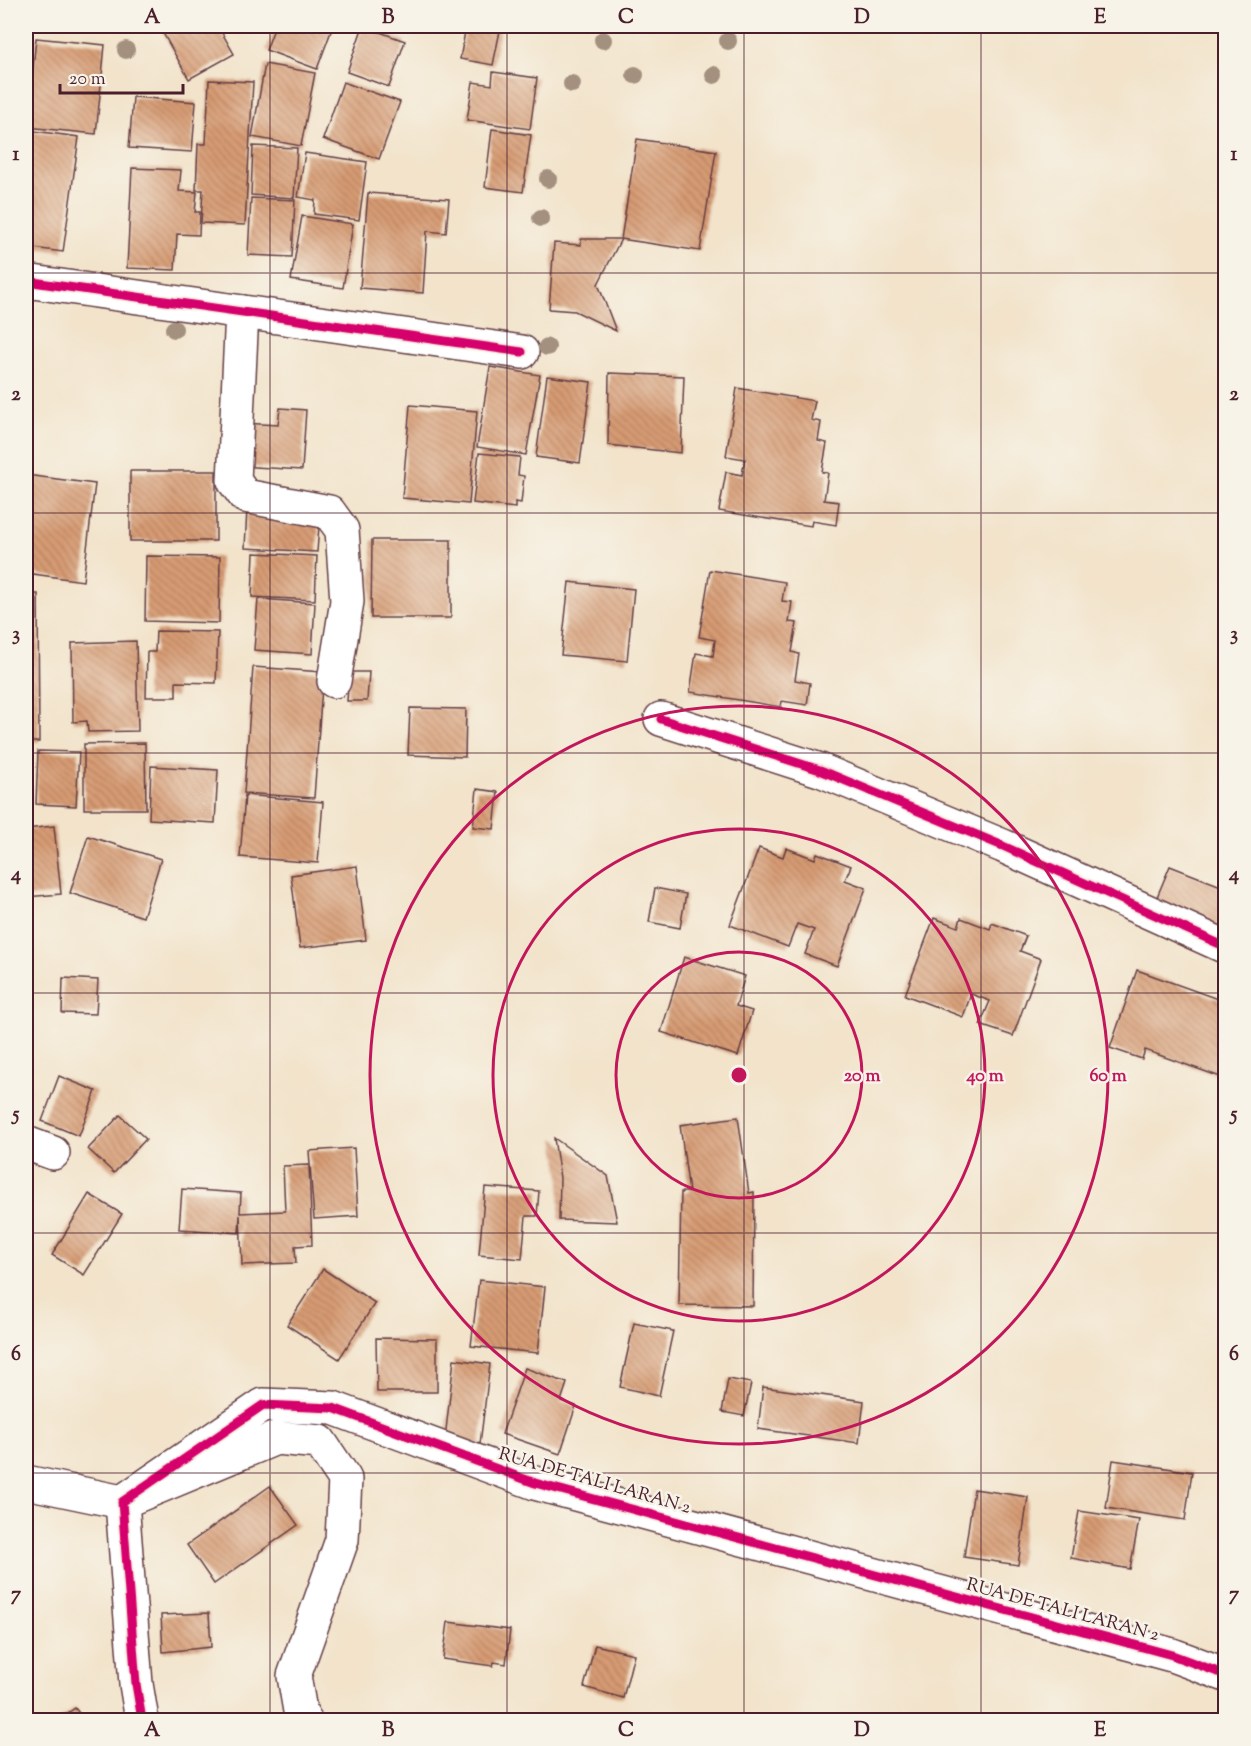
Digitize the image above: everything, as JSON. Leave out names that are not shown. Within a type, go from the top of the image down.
[{"type":"street","points":[[26,281],[522,352]]},
{"type":"street","points":[[242,312],[234,481],[245,496],[329,512],[342,530],[347,601],[334,681]]},
{"type":"street","points":[[661,719],[820,770],[1003,846],[1226,947]]},
{"type":"street","name":"RUA DE TALI LARAN 2","points":[[122,1502],[263,1405],[333,1408],[535,1483],[1172,1655],[1226,1675]]},
{"type":"street","points":[[26,1482],[122,1502],[276,1438],[320,1442],[345,1479],[342,1540],[294,1676],[300,1710],[305,1720]]},
{"type":"street","points":[[122,1502],[136,1684],[142,1720]]},
{"type":"building","points":[[159,26],[218,26],[234,54],[189,79]]},
{"type":"building","points":[[275,26],[333,26],[317,69],[266,50]]},
{"type":"building","points":[[363,26],[405,41],[389,87],[347,72]]},
{"type":"building","points":[[466,26],[501,26],[493,65],[460,59]]},
{"type":"building","points":[[36,38],[105,45],[96,134],[27,127]]},
{"type":"building","points":[[265,64],[315,73],[301,146],[252,137]]},
{"type":"building","points":[[493,72],[537,78],[530,129],[467,120],[473,82],[492,85]]},
{"type":"building","points":[[209,80],[253,82],[245,225],[201,223],[203,190],[196,190],[198,144],[206,144]]},
{"type":"building","points":[[343,82],[400,102],[379,159],[323,139]]},
{"type":"building","points":[[133,97],[196,102],[192,152],[129,148]]},
{"type":"building","points":[[492,129],[531,135],[523,192],[485,187]]},
{"type":"building","points":[[26,130],[79,137],[63,252],[26,247]]},
{"type":"building","points":[[637,139],[716,151],[700,251],[621,239]]},
{"type":"building","points":[[253,146],[297,148],[294,198],[251,195]]},
{"type":"building","points":[[305,153],[367,162],[359,220],[314,214],[315,200],[298,197]]},
{"type":"building","points":[[132,168],[181,170],[179,191],[197,192],[195,212],[200,212],[199,235],[177,234],[175,270],[127,268]]},
{"type":"building","points":[[368,193],[449,199],[446,233],[427,231],[423,293],[360,288]]},
{"type":"building","points":[[251,198],[295,200],[292,257],[248,255]]},
{"type":"building","points":[[302,216],[353,224],[343,288],[291,280]]},
{"type":"building","points":[[581,239],[621,239],[598,284],[616,331],[575,311],[549,309],[554,243],[581,245]]},
{"type":"building","points":[[490,367],[540,375],[526,455],[477,447]]},
{"type":"building","points":[[609,373],[684,376],[681,453],[608,445]]},
{"type":"building","points":[[547,376],[591,382],[580,463],[536,457]]},
{"type":"building","points":[[737,388],[815,401],[811,420],[821,422],[818,441],[827,443],[822,472],[828,473],[824,500],[839,502],[836,525],[812,521],[811,526],[719,511],[726,472],[742,475],[745,459],[726,456]]},
{"type":"building","points":[[410,405],[477,411],[469,504],[402,498]]},
{"type":"building","points":[[280,408],[306,410],[302,470],[239,466],[241,423],[278,425]]},
{"type":"building","points":[[479,453],[520,457],[518,475],[524,476],[521,503],[515,502],[515,508],[473,503]]},
{"type":"building","points":[[130,471],[216,471],[216,541],[130,541]]},
{"type":"building","points":[[26,475],[95,484],[83,581],[26,573]]},
{"type":"building","points":[[247,508],[320,513],[317,552],[245,548]]},
{"type":"building","points":[[372,540],[451,540],[451,618],[371,618]]},
{"type":"building","points":[[254,553],[317,556],[315,600],[252,597]]},
{"type":"building","points":[[146,556],[220,557],[219,623],[145,621]]},
{"type":"building","points":[[710,570],[785,582],[782,601],[792,602],[789,622],[797,623],[792,652],[799,654],[795,680],[810,683],[807,705],[782,701],[781,707],[690,692],[696,653],[713,656],[715,640],[699,637]]},
{"type":"building","points":[[569,582],[634,589],[627,661],[561,655]]},
{"type":"building","points":[[26,594],[38,594],[39,742],[26,742]]},
{"type":"building","points":[[258,599],[315,603],[312,654],[254,650]]},
{"type":"building","points":[[156,631],[218,632],[216,683],[176,682],[176,697],[146,697],[147,652],[155,652]]},
{"type":"building","points":[[136,641],[138,731],[88,732],[87,721],[73,722],[72,643]]},
{"type":"building","points":[[253,667],[323,672],[314,798],[244,793]]},
{"type":"building","points":[[349,672],[369,672],[367,701],[347,701]]},
{"type":"building","points":[[410,708],[466,709],[465,757],[408,755]]},
{"type":"building","points":[[145,743],[146,809],[84,809],[84,744]]},
{"type":"building","points":[[26,751],[30,751],[27,807],[26,807]]},
{"type":"building","points":[[38,751],[79,752],[76,806],[36,804]]},
{"type":"building","points":[[151,766],[218,770],[215,823],[149,819]]},
{"type":"building","points":[[477,789],[498,792],[494,829],[473,827]]},
{"type":"building","points":[[245,795],[323,802],[318,863],[240,857]]},
{"type":"building","points":[[54,826],[61,894],[26,897],[26,829]]},
{"type":"building","points":[[88,836],[161,859],[143,917],[70,893]]},
{"type":"building","points":[[759,848],[783,857],[786,848],[815,859],[817,853],[851,866],[845,880],[866,888],[837,966],[805,954],[814,930],[797,924],[788,947],[730,925]]},
{"type":"building","points":[[357,866],[366,940],[300,948],[291,875]]},
{"type":"building","points":[[1170,866],[1226,888],[1226,933],[1154,904]]},
{"type":"building","points":[[655,888],[686,894],[680,928],[649,922]]},
{"type":"building","points":[[934,918],[958,927],[961,918],[990,929],[992,923],[1026,936],[1020,951],[1041,959],[1013,1036],[980,1025],[990,1001],[971,994],[963,1017],[905,995]]},
{"type":"building","points":[[26,937],[32,971],[26,973]]},
{"type":"building","points":[[684,957],[745,976],[736,1006],[752,1011],[738,1056],[661,1032]]},
{"type":"building","points":[[1137,970],[1226,1002],[1226,1079],[1145,1050],[1142,1059],[1110,1048]]},
{"type":"building","points":[[63,978],[98,980],[96,1014],[62,1013]]},
{"type":"building","points":[[59,1076],[96,1091],[79,1136],[42,1121]]},
{"type":"building","points":[[120,1115],[146,1139],[114,1173],[88,1149]]},
{"type":"building","points":[[738,1117],[749,1193],[754,1192],[753,1306],[679,1305],[681,1192],[689,1192],[680,1125]]},
{"type":"building","points":[[554,1138],[608,1176],[617,1222],[559,1220],[560,1178]]},
{"type":"building","points":[[354,1148],[358,1216],[314,1219],[309,1151]]},
{"type":"building","points":[[309,1165],[312,1245],[295,1246],[296,1263],[242,1265],[240,1215],[239,1233],[179,1229],[182,1189],[241,1193],[240,1213],[285,1211],[283,1166]]},
{"type":"building","points":[[485,1187],[539,1191],[537,1216],[526,1216],[522,1259],[479,1255]]},
{"type":"building","points":[[89,1194],[122,1214],[84,1275],[52,1255]]},
{"type":"building","points":[[323,1269],[375,1303],[339,1359],[287,1325]]},
{"type":"building","points":[[479,1280],[545,1287],[538,1353],[471,1346]]},
{"type":"building","points":[[634,1323],[673,1331],[659,1396],[620,1387]]},
{"type":"building","points":[[376,1338],[437,1339],[437,1392],[377,1392]]},
{"type":"building","points":[[454,1359],[490,1364],[480,1444],[445,1439]]},
{"type":"building","points":[[525,1368],[567,1383],[561,1401],[576,1406],[560,1454],[502,1434]]},
{"type":"building","points":[[728,1379],[751,1383],[744,1416],[722,1412]]},
{"type":"building","points":[[763,1387],[864,1401],[859,1443],[758,1429]]},
{"type":"building","points":[[1113,1460],[1192,1472],[1185,1520],[1106,1508]]},
{"type":"building","points":[[270,1486],[298,1525],[214,1584],[187,1545]]},
{"type":"building","points":[[974,1489],[1028,1497],[1018,1565],[964,1557]]},
{"type":"building","points":[[1079,1511],[1139,1520],[1130,1569],[1071,1558]]},
{"type":"building","points":[[209,1613],[211,1647],[163,1652],[161,1615]]},
{"type":"building","points":[[448,1622],[510,1630],[506,1664],[494,1662],[493,1666],[443,1659]]},
{"type":"building","points":[[595,1645],[634,1654],[623,1698],[584,1687]]},
{"type":"building","points":[[75,1708],[84,1720],[58,1720]]},
{"type":"cycle path","points":[[26,281],[522,352]]},
{"type":"cycle path","points":[[661,719],[820,770],[1003,846],[1226,947]]},
{"type":"cycle path","points":[[142,1720],[136,1684],[122,1502],[263,1405],[333,1408],[535,1483],[1172,1655],[1226,1675]]}]
